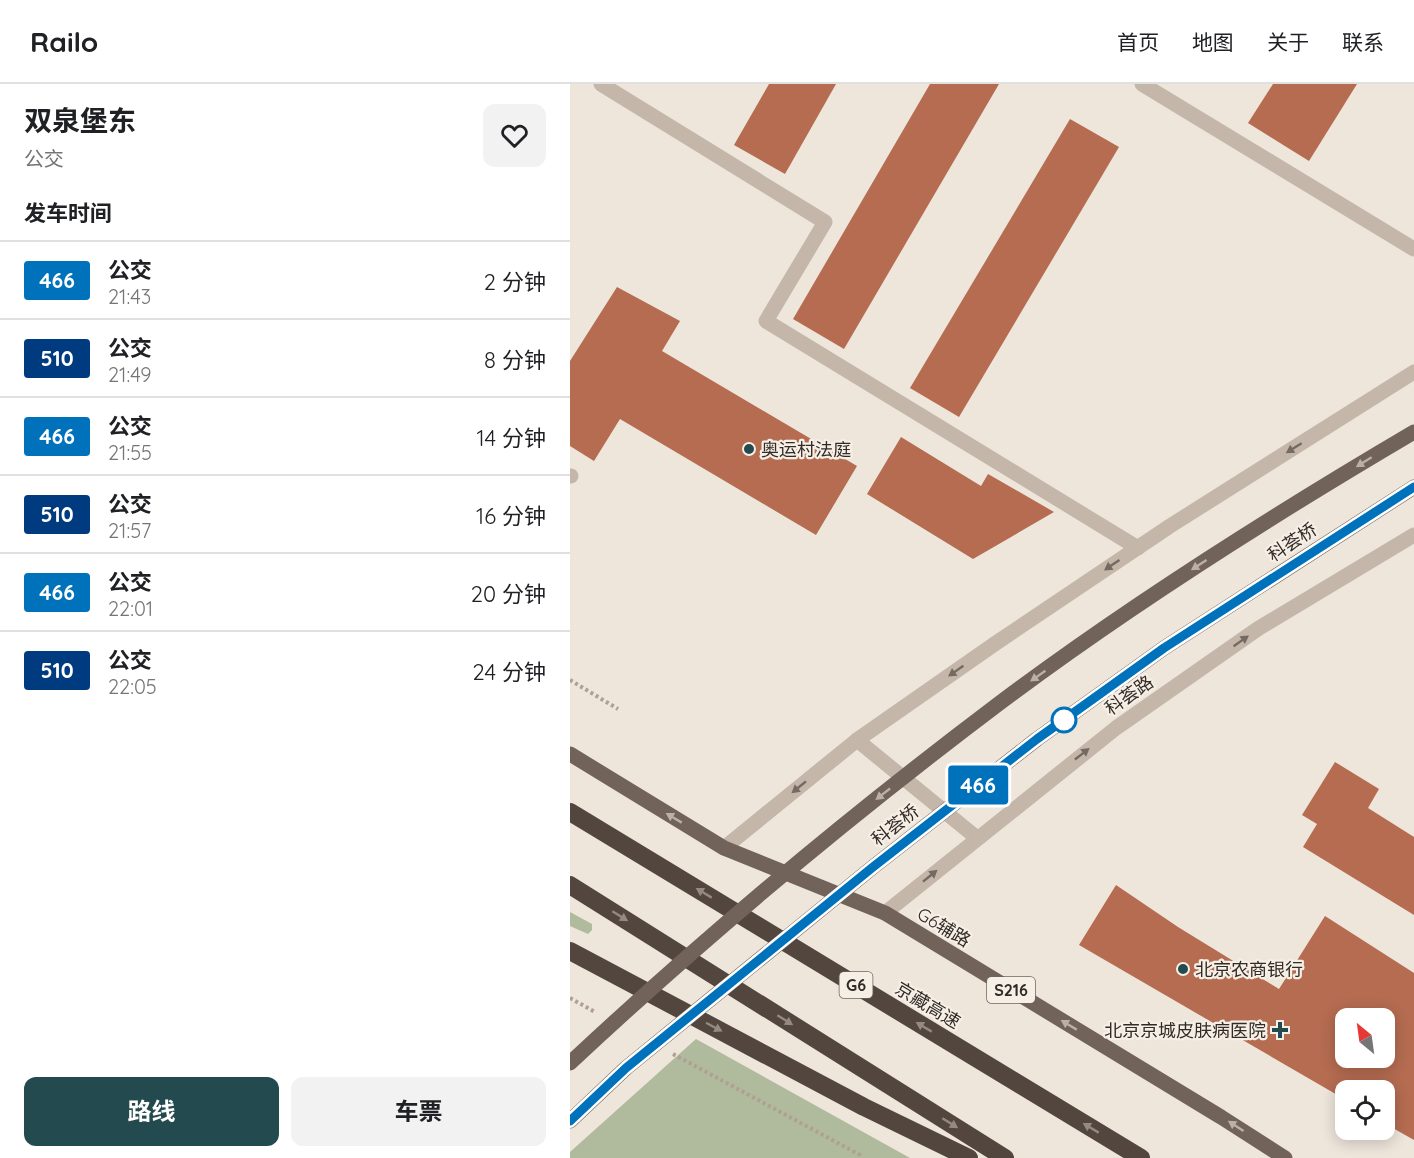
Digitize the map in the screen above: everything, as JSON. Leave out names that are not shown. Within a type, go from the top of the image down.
[{"type":"highway","name":"京藏高速","points":[[570,813],[1141,1158]]},
{"type":"highway","points":[[570,885],[1005,1158]]},
{"type":"highway","points":[[570,951],[864,1107],[969,1158]]},
{"type":"main road","name":"科荟桥","points":[[570,1063],[630,1007],[843,824],[1003,701],[1140,604],[1253,530],[1414,432]]},
{"type":"main road","name":"科荟桥","points":[[570,1121],[626,1068],[873,867],[1037,739],[1164,648],[1414,487]]},
{"type":"main road","name":"G6辅路","points":[[570,754],[724,848],[885,913],[1285,1158]]},
{"type":"street","points":[[601,84],[825,222],[766,321],[1138,548]]},
{"type":"street","points":[[1142,84],[1414,249]]},
{"type":"street","points":[[724,848],[857,740],[1138,548],[1414,372]]},
{"type":"street","name":"科荟路","points":[[885,913],[1116,728],[1249,635],[1414,535]]},
{"type":"street","points":[[857,740],[977,838]]},
{"type":"path","points":[[570,680],[618,709]]},
{"type":"path","points":[[570,998],[601,1015]]},
{"type":"path","points":[[663,1049],[860,1155],[861,1158]]},
{"type":"green space","points":[[570,912],[592,924],[592,930],[588,934],[570,926]]},
{"type":"green space","points":[[696,1039],[910,1158],[570,1158],[570,1152]]},
{"type":"building","points":[[769,84],[836,84],[785,174],[734,145]]},
{"type":"building","points":[[930,84],[999,84],[844,349],[793,319]]},
{"type":"building","points":[[1273,84],[1357,84],[1309,161],[1248,123]]},
{"type":"building","points":[[1070,119],[1119,147],[959,417],[910,388]]},
{"type":"building","points":[[617,287],[680,321],[662,351],[857,466],[816,535],[620,419],[594,461],[570,446],[570,361]]},
{"type":"building","points":[[901,437],[981,486],[988,474],[1054,512],[973,559],[867,494]]},
{"type":"building","points":[[1335,762],[1379,789],[1368,808],[1414,837],[1414,915],[1303,847],[1317,824],[1302,815]]},
{"type":"building","points":[[1116,885],[1178,927],[1279,989],[1325,916],[1414,973],[1414,1140],[1395,1129],[1395,1080],[1335,1080],[1335,1094],[1079,945]]},
{"type":"bus line","name":"466","points":[[570,1121],[626,1068],[873,867],[1037,739],[1164,648],[1414,487]]},
{"type":"place","name":"奥运村法庭","points":[[749,449]]},
{"type":"place","name":"北京农商银行","points":[[1183,969]]},
{"type":"place","name":"北京京城皮肤病医院","points":[[1280,1030]]}]
